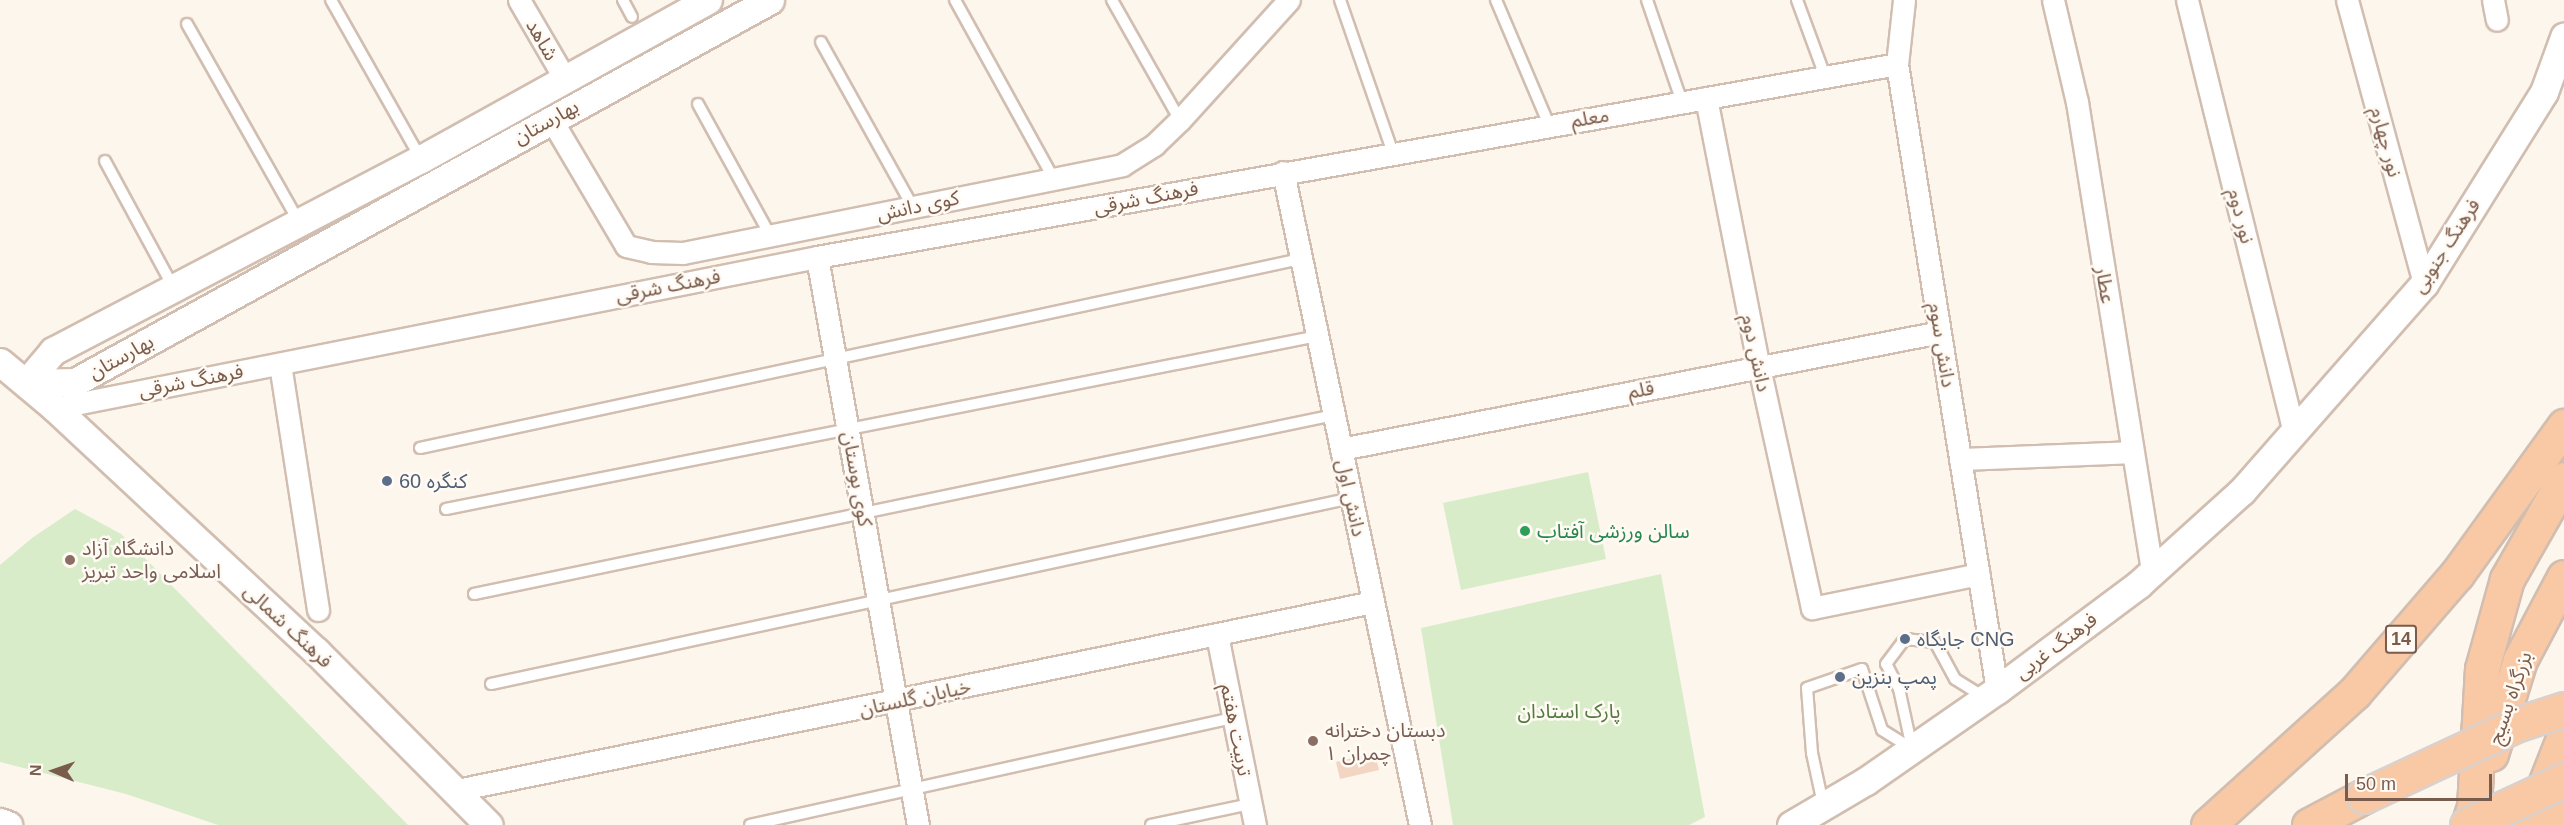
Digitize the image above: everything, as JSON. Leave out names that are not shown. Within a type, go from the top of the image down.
[{"type":"highway","name":"14","points":[[2208,825],[2355,692],[2457,574],[2564,426]]},
{"type":"highway","points":[[2564,479],[2507,579],[2482,669],[2470,821],[2564,780]]},
{"type":"highway","name":"بزرگراه بسیج","points":[[2470,821],[2520,660],[2564,577]]},
{"type":"highway","points":[[2309,825],[2364,796],[2518,724],[2564,709]]},
{"type":"highway","points":[[2529,825],[2564,736]]},
{"type":"highway","points":[[2556,825],[2564,792]]},
{"type":"street","name":"شاهد","points":[[519,0],[565,79]]},
{"type":"street","name":"بهارستان","points":[[26,383],[53,351],[300,224],[708,0]]},
{"type":"street","name":"بهارستان","points":[[26,383],[75,382],[770,0]]},
{"type":"street","name":"دانش سوم","points":[[1904,0],[1897,64],[1978,574],[1991,694]]},
{"type":"street","name":"عطار","points":[[2053,0],[2077,102],[2131,452],[2152,572]]},
{"type":"street","name":"نور دوم","points":[[2187,0],[2294,432]]},
{"type":"street","name":"نور چهارم","points":[[2347,0],[2424,284]]},
{"type":"street","name":"کوی دانش","points":[[551,119],[626,246],[651,252],[683,253],[1122,165],[1154,145],[1180,120],[1279,5]]},
{"type":"street","name":"فرهنگ جنوبی","points":[[2294,432],[2424,284],[2544,92],[2564,38]]},
{"type":"street","name":"معلم","points":[[1283,172],[1897,64]]},
{"type":"street","points":[[565,79],[576,105]]},
{"type":"street","points":[[536,93],[551,119]]},
{"type":"street","name":"دانش دوم","points":[[1706,98],[1759,367],[1812,608],[1978,574]]},
{"type":"street","name":"فرهنگ شرقی","points":[[55,408],[817,257],[1283,172]]},
{"type":"street","name":"دانش اول","points":[[1283,172],[1420,825]]},
{"type":"street","name":"کوی بوستان","points":[[817,257],[918,825]]},
{"type":"street","name":"قلم","points":[[1341,448],[1940,332]]},
{"type":"street","name":"فرهنگ شمالی","points":[[0,362],[55,408],[316,651],[457,790],[489,825]]},
{"type":"street","points":[[280,364],[318,610]]},
{"type":"street","name":"فرهنگ غربی","points":[[1791,825],[1912,749],[1991,694],[2152,572],[2242,491],[2294,432]]},
{"type":"street","points":[[1960,459],[2131,452]]},
{"type":"street","name":"خیابان گلستان","points":[[457,790],[896,702],[1373,602]]},
{"type":"street","name":"تربیت هفتم","points":[[1217,635],[1255,825]]},
{"type":"street","points":[[0,822],[8,825]]},
{"type":"lane","points":[[331,0],[421,159]]},
{"type":"lane","points":[[623,0],[632,17]]},
{"type":"lane","points":[[955,0],[1054,179]]},
{"type":"lane","points":[[1112,0],[1180,120]]},
{"type":"lane","points":[[1340,0],[1393,153]]},
{"type":"lane","points":[[1496,0],[1549,125]]},
{"type":"lane","points":[[1647,0],[1682,102]]},
{"type":"lane","points":[[1797,0],[1825,76]]},
{"type":"lane","points":[[188,24],[300,224]]},
{"type":"lane","points":[[821,42],[913,207]]},
{"type":"lane","points":[[698,104],[771,237]]},
{"type":"lane","points":[[105,161],[174,289]]},
{"type":"lane","points":[[420,448],[1301,259]]},
{"type":"lane","points":[[446,509],[1317,336]]},
{"type":"lane","points":[[474,594],[1334,415]]},
{"type":"lane","points":[[491,684],[1351,498]]},
{"type":"lane","points":[[1912,749],[1899,689],[1886,664],[1905,639],[1935,642],[1955,679],[1991,694]]},
{"type":"lane","points":[[1824,806],[1812,753],[1807,688],[1862,669],[1882,730],[1912,749]]},
{"type":"lane","points":[[750,825],[911,787],[1234,718]]},
{"type":"lane","points":[[1151,825],[1251,804]]},
{"type":"green space","name":"سالن ورزشی آفتاب","points":[[1588,472],[1606,559],[1461,590],[1443,503]]},
{"type":"green space","name":"دانشگاه آزاد اسلامی واحد تبریز","points":[[75,509],[121,534],[408,825],[218,825],[126,794],[0,762],[0,565],[32,538]]},
{"type":"green space","name":"پارک استادان","points":[[1661,574],[1705,817],[1689,825],[1453,825],[1421,628]]},
{"type":"building","points":[[1375,753],[1379,770],[1340,779],[1336,762]]},
{"type":"place","name":"کنگره 60","points":[[387,481]]},
{"type":"place","name":"سالن ورزشی آفتاب","points":[[1525,531]]},
{"type":"place","name":"دانشگاه آزاد اسلامی واحد تبریز","points":[[70,560]]},
{"type":"place","name":"جایگاه CNG","points":[[1905,639]]},
{"type":"place","name":"پمپ بنزین","points":[[1840,677]]},
{"type":"place","name":"دبستان دخترانه چمران ۱","points":[[1313,741]]}]
